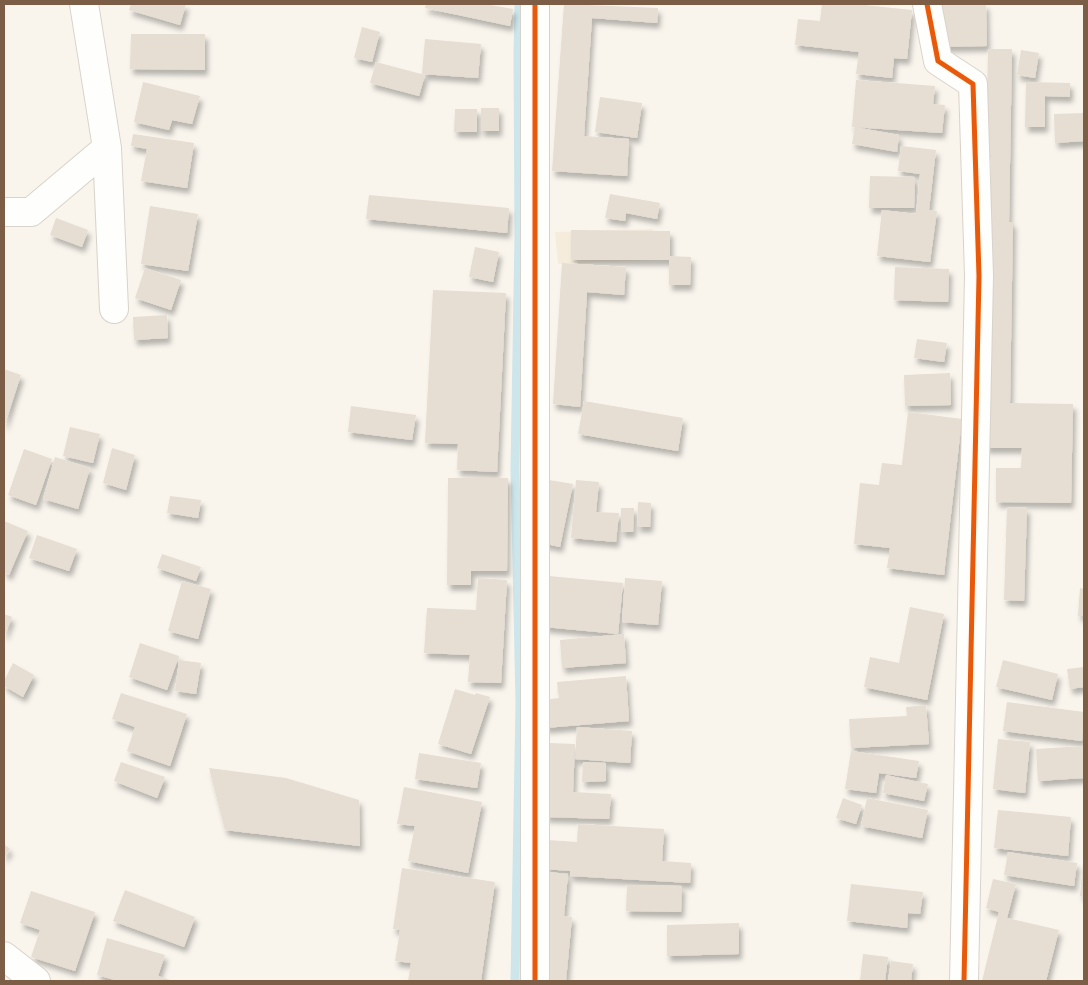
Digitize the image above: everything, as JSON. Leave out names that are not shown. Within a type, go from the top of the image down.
[{"type":"street","points":[[81,4],[107,148],[114,309]]},
{"type":"street","points":[[535,4],[535,981]]},
{"type":"street","points":[[927,4],[938,61],[973,84],[974,103],[979,276],[964,981]]},
{"type":"street","points":[[4,212],[31,212],[107,148]]},
{"type":"street","points":[[4,956],[36,981]]},
{"type":"shaded area","points":[[653,229],[654,260],[558,264],[555,232]]},
{"type":"building","points":[[131,4],[186,4],[180,25],[129,10]]},
{"type":"building","points":[[426,4],[485,4],[513,9],[510,26],[425,8]]},
{"type":"building","points":[[564,4],[658,8],[657,23],[592,18],[584,136],[629,139],[627,176],[552,171]]},
{"type":"building","points":[[822,4],[855,4],[912,10],[907,59],[894,58],[892,78],[856,74],[859,52],[795,45],[798,19],[820,21]]},
{"type":"building","points":[[930,4],[986,4],[987,46],[931,47]]},
{"type":"building","points":[[362,27],[380,32],[372,62],[354,58]]},
{"type":"building","points":[[131,34],[205,34],[205,70],[130,69]]},
{"type":"building","points":[[425,39],[481,44],[478,78],[422,74]]},
{"type":"building","points":[[988,49],[1012,49],[1009,222],[1013,222],[1010,403],[1073,404],[1071,503],[996,502],[996,468],[1021,468],[1022,448],[985,448],[991,155],[986,155]]},
{"type":"building","points":[[1021,50],[1039,53],[1035,78],[1017,75]]},
{"type":"building","points":[[376,62],[425,75],[419,96],[370,83]]},
{"type":"building","points":[[856,80],[935,86],[933,104],[945,105],[942,133],[852,127]]},
{"type":"building","points":[[143,82],[200,96],[192,124],[172,120],[169,130],[134,122]]},
{"type":"building","points":[[1026,82],[1070,83],[1070,97],[1045,96],[1045,127],[1025,127]]},
{"type":"building","points":[[600,97],[642,103],[637,138],[595,132]]},
{"type":"building","points":[[481,108],[499,108],[499,131],[481,131]]},
{"type":"building","points":[[455,109],[477,109],[477,132],[454,132]]},
{"type":"building","points":[[1084,113],[1084,141],[1055,143],[1054,114]]},
{"type":"building","points":[[855,127],[899,135],[897,152],[852,144]]},
{"type":"building","points":[[133,134],[194,143],[187,188],[141,181],[147,149],[131,146]]},
{"type":"building","points":[[901,146],[936,150],[929,210],[937,211],[930,262],[877,256],[882,210],[916,214],[920,174],[898,171]]},
{"type":"building","points":[[870,176],[915,177],[914,208],[869,208]]},
{"type":"building","points":[[610,194],[660,203],[657,219],[626,213],[625,221],[605,218]]},
{"type":"building","points":[[369,195],[509,208],[507,233],[366,219]]},
{"type":"building","points":[[150,206],[198,214],[188,271],[141,264]]},
{"type":"building","points":[[56,218],[88,230],[82,247],[50,235]]},
{"type":"building","points":[[571,230],[670,231],[670,256],[691,257],[690,285],[669,285],[669,260],[571,260]]},
{"type":"building","points":[[475,247],[499,252],[493,282],[469,277]]},
{"type":"building","points":[[562,263],[626,267],[624,295],[587,292],[580,407],[553,404]]},
{"type":"building","points":[[895,267],[949,269],[948,302],[894,300]]},
{"type":"building","points":[[145,268],[181,280],[171,310],[135,298]]},
{"type":"building","points":[[433,290],[506,293],[497,472],[457,470],[458,444],[425,443]]},
{"type":"building","points":[[167,315],[168,338],[134,340],[133,317]]},
{"type":"building","points":[[917,339],[947,343],[944,362],[914,358]]},
{"type":"building","points":[[4,369],[21,375],[4,427]]},
{"type":"building","points":[[950,373],[951,405],[905,406],[904,375]]},
{"type":"building","points":[[584,401],[683,418],[678,451],[578,434]]},
{"type":"building","points":[[351,406],[416,415],[412,440],[348,432]]},
{"type":"building","points":[[908,412],[962,419],[944,575],[887,568],[890,548],[854,544],[860,483],[879,485],[882,463],[902,465]]},
{"type":"building","points":[[70,427],[100,434],[93,463],[63,456]]},
{"type":"building","points":[[112,448],[135,455],[126,490],[103,483]]},
{"type":"building","points":[[24,449],[52,459],[36,505],[8,495]]},
{"type":"building","points":[[55,457],[90,468],[78,509],[43,499]]},
{"type":"building","points":[[448,478],[508,478],[507,571],[471,571],[471,585],[447,585]]},
{"type":"building","points":[[549,480],[573,484],[560,547],[537,542]]},
{"type":"building","points":[[576,480],[599,482],[596,512],[619,513],[616,542],[571,538]]},
{"type":"building","points":[[170,496],[201,500],[198,518],[167,513]]},
{"type":"building","points":[[638,502],[651,503],[650,527],[637,527]]},
{"type":"building","points":[[1007,507],[1027,508],[1024,601],[1004,600]]},
{"type":"building","points":[[621,508],[634,508],[633,532],[621,532]]},
{"type":"building","points":[[4,521],[28,531],[9,575],[4,572]]},
{"type":"building","points":[[37,535],[77,549],[69,571],[29,558]]},
{"type":"building","points":[[162,554],[201,567],[196,581],[157,568]]},
{"type":"building","points":[[549,576],[623,583],[618,634],[544,627]]},
{"type":"building","points":[[478,578],[507,580],[501,683],[468,682],[470,655],[424,653],[427,608],[476,610]]},
{"type":"building","points":[[625,578],[662,581],[658,625],[622,622]]},
{"type":"building","points":[[182,581],[211,589],[198,639],[168,631]]},
{"type":"building","points":[[1080,588],[1084,589],[1084,616],[1078,616]]},
{"type":"building","points":[[910,607],[944,614],[927,700],[864,687],[870,657],[899,663]]},
{"type":"building","points":[[4,614],[12,617],[4,637]]},
{"type":"building","points":[[624,634],[626,663],[562,668],[560,640]]},
{"type":"building","points":[[140,643],[179,656],[167,690],[129,677]]},
{"type":"building","points":[[179,660],[201,663],[196,694],[175,691]]},
{"type":"building","points":[[1003,660],[1058,674],[1052,700],[996,687]]},
{"type":"building","points":[[13,663],[34,675],[23,697],[4,686],[4,681]]},
{"type":"building","points":[[1084,667],[1084,687],[1070,689],[1067,669]]},
{"type":"building","points":[[626,676],[629,721],[545,728],[542,700],[559,698],[557,682]]},
{"type":"building","points":[[455,689],[490,697],[471,754],[438,744]]},
{"type":"building","points":[[121,693],[187,714],[170,766],[127,751],[135,727],[112,719]]},
{"type":"building","points":[[1007,702],[1084,712],[1082,741],[1003,731]]},
{"type":"building","points":[[926,705],[929,744],[851,748],[849,719],[907,716],[906,707]]},
{"type":"building","points":[[577,727],[632,731],[630,763],[575,759]]},
{"type":"building","points":[[998,739],[1030,742],[1025,793],[993,789]]},
{"type":"building","points":[[549,743],[575,744],[573,792],[611,794],[609,819],[545,817]]},
{"type":"building","points":[[1084,746],[1084,778],[1038,781],[1036,749]]},
{"type":"building","points":[[851,751],[919,761],[916,778],[879,773],[876,793],[845,789]]},
{"type":"building","points":[[419,753],[481,763],[477,788],[415,779]]},
{"type":"building","points":[[121,762],[165,777],[157,798],[114,781]]},
{"type":"building","points":[[583,762],[606,763],[606,781],[582,782]]},
{"type":"building","points":[[209,768],[286,778],[359,800],[360,846],[225,830]]},
{"type":"building","points":[[886,775],[928,784],[924,801],[883,793]]},
{"type":"building","points":[[404,787],[482,802],[468,873],[408,861],[415,826],[397,824]]},
{"type":"building","points":[[843,798],[862,805],[856,824],[836,818]]},
{"type":"building","points":[[867,798],[928,810],[922,838],[861,826]]},
{"type":"building","points":[[998,810],[1071,817],[1068,856],[994,848]]},
{"type":"building","points":[[578,824],[664,829],[662,861],[691,863],[690,883],[570,876],[570,871],[545,869],[547,840],[577,842]]},
{"type":"building","points":[[4,844],[10,849],[4,858]]},
{"type":"building","points":[[1008,852],[1077,863],[1074,886],[1004,875]]},
{"type":"building","points":[[1083,863],[1084,896],[1080,896]]},
{"type":"building","points":[[402,868],[495,882],[481,981],[408,981],[411,963],[395,961],[400,930],[393,929]]},
{"type":"building","points":[[548,872],[568,874],[564,916],[572,917],[566,981],[538,981]]},
{"type":"building","points":[[993,879],[1016,884],[1007,918],[1059,930],[1046,981],[982,981],[999,912],[986,908]]},
{"type":"building","points":[[851,884],[923,892],[920,914],[908,913],[907,928],[847,921]]},
{"type":"building","points":[[627,885],[682,886],[681,912],[626,911]]},
{"type":"building","points":[[125,890],[195,917],[184,947],[113,921]]},
{"type":"building","points":[[31,891],[95,912],[75,971],[31,957],[40,930],[20,923]]},
{"type":"building","points":[[739,923],[739,954],[667,956],[667,925]]},
{"type":"building","points":[[107,938],[165,955],[158,976],[173,981],[118,981],[97,975]]},
{"type":"building","points":[[863,954],[888,957],[885,981],[860,981]]},
{"type":"building","points":[[891,961],[913,964],[911,981],[888,981]]},
{"type":"waterway","points":[[515,981],[520,703],[515,468],[519,236],[519,4]]},
{"type":"cycle path","points":[[535,4],[535,981]]},
{"type":"cycle path","points":[[927,4],[938,61],[973,84],[979,276],[964,981]]}]
